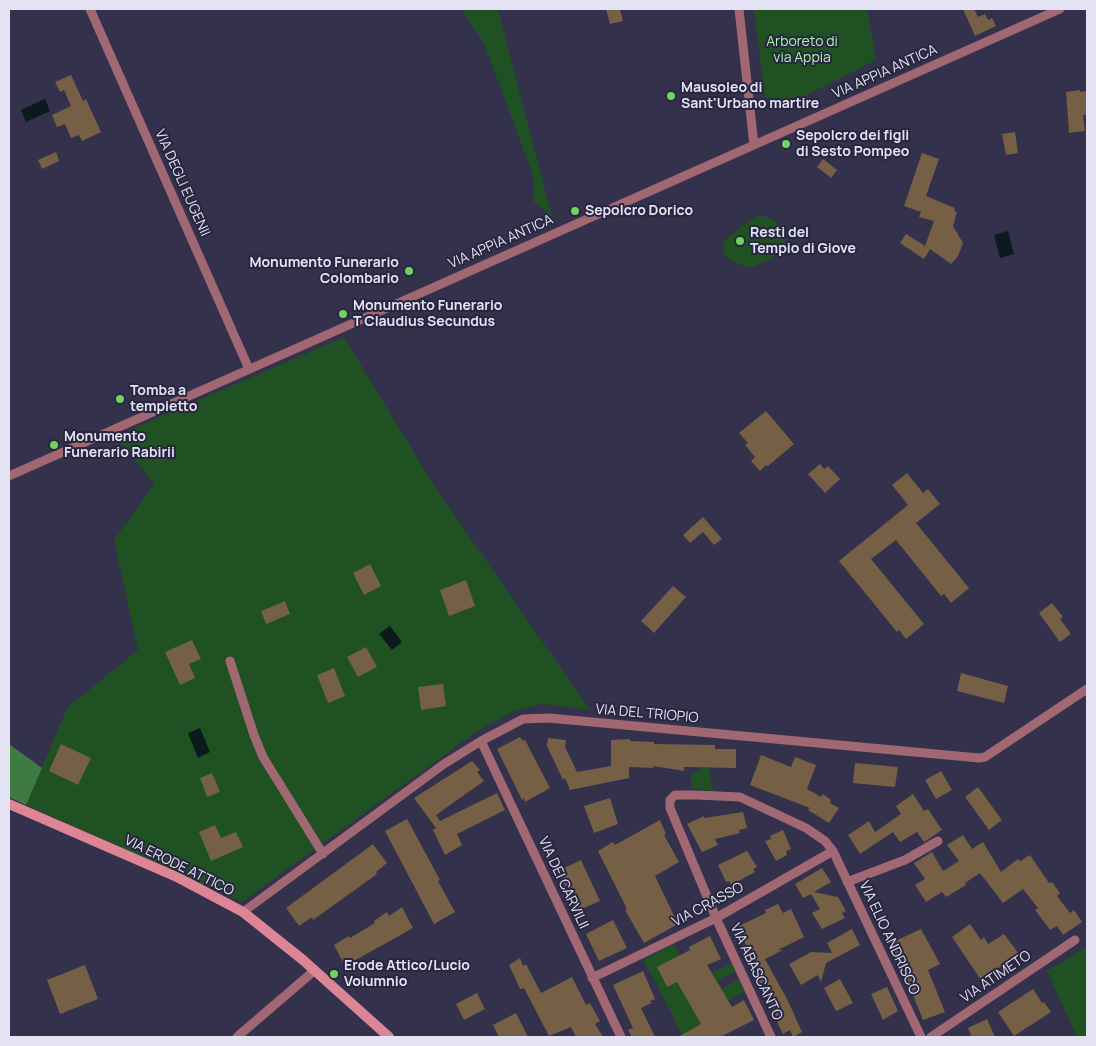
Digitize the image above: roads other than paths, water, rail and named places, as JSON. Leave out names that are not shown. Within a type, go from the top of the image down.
[{"type":"main road","name":"VIA ERODE ATTICO","points":[[9,804],[179,878],[242,912],[281,941],[389,1037]]},
{"type":"street","name":"VIA DEGLI EUGENII","points":[[90,9],[249,369]]},
{"type":"street","points":[[739,9],[754,145]]},
{"type":"street","name":"VIA APPIA ANTICA","points":[[9,476],[1060,9]]},
{"type":"street","points":[[230,661],[263,757],[323,854]]},
{"type":"street","name":"VIA DEL TRIOPIO","points":[[242,912],[444,764],[523,718],[549,718],[979,758],[985,757],[1087,689]]},
{"type":"street","name":"VIA DEI CARVILII","points":[[481,741],[592,978],[622,1037]]},
{"type":"street","name":"VIA ABASCANTO","points":[[771,1037],[716,918],[670,808],[670,800],[676,795],[696,794],[740,797],[806,828],[825,841],[833,851]]},
{"type":"street","points":[[848,882],[905,860],[938,841]]},
{"type":"street","name":"VIA CRASSO","points":[[592,978],[716,918],[833,851]]},
{"type":"street","name":"VIA ELIO ANDRISCO","points":[[833,851],[921,1037]]},
{"type":"street","name":"VIA ATIMETO","points":[[931,1037],[1076,940]]},
{"type":"street","points":[[237,1037],[315,970]]},
{"type":"place","name":"Mausoleo di Sant'Urbano martire","points":[[671,96]]},
{"type":"place","name":"Sepolcro dei figli di Sesto Pompeo","points":[[786,144]]},
{"type":"place","name":"Sepolcro Dorico","points":[[575,211]]},
{"type":"place","name":"Resti del Tempio di Giove","points":[[740,241]]},
{"type":"place","name":"Monumento Funerario Colombario","points":[[409,271]]},
{"type":"place","name":"Monumento Funerario T Claudius Secundus","points":[[343,314]]},
{"type":"place","name":"Tomba a tempietto","points":[[120,399]]},
{"type":"place","name":"Monumento Funerario Rabirii","points":[[54,445]]},
{"type":"place","name":"Erode Attico/Lucio Volumnio","points":[[334,974]]},
{"type":"park label","name":"Arboreto di via Appia","points":[[802,50]]}]
